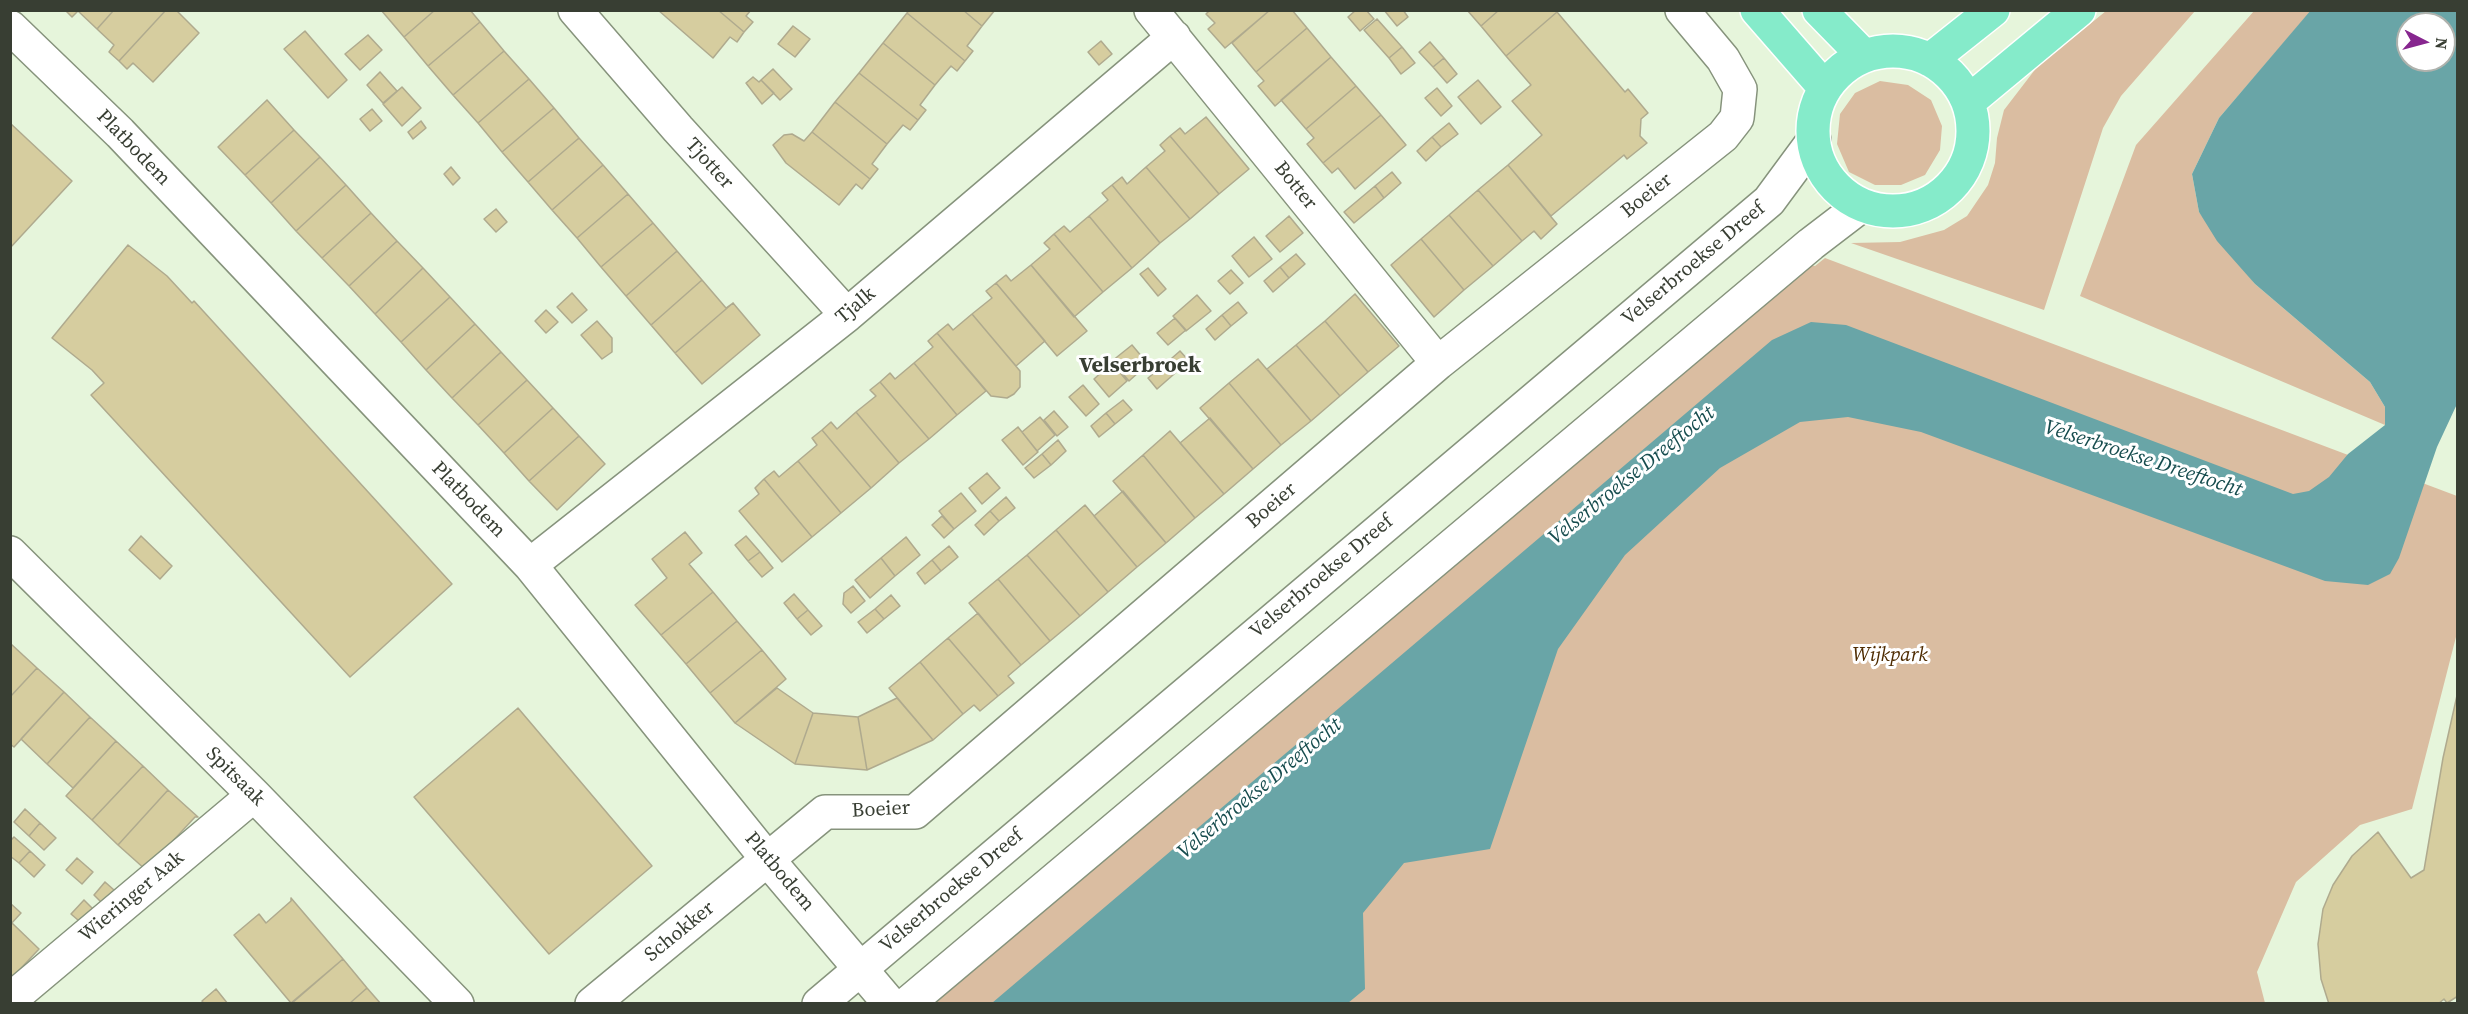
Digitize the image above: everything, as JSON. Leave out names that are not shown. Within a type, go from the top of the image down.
[{"type":"main road","points":[[1757,10],[1825,88]]},
{"type":"main road","points":[[1820,10],[1864,56]]},
{"type":"main road","points":[[1930,60],[1994,10]]},
{"type":"main road","points":[[1968,102],[2079,10]]},
{"type":"main road","points":[[1887,51],[1909,52],[1930,60],[1953,77],[1968,102],[1973,125],[1971,148],[1964,170],[1949,189],[1930,203],[1908,210],[1885,211],[1862,205],[1838,190],[1821,167],[1814,140],[1813,122],[1817,104],[1825,88],[1842,69],[1864,56],[1887,51]]},
{"type":"street","name":"Tjotter","points":[[574,10],[678,129],[847,315]]},
{"type":"street","name":"Botter","points":[[1151,10],[1438,363]]},
{"type":"street","name":"Boeier","points":[[768,860],[825,812],[915,812],[1438,363],[1723,136],[1737,118],[1740,89],[1723,58],[1682,10]]},
{"type":"street","name":"Platbodem","points":[[10,27],[120,133],[530,565],[768,860],[890,1004]]},
{"type":"street","name":"Tjalk","points":[[530,565],[847,315],[1174,37]]},
{"type":"street","name":"Velserbroekse Dreef","points":[[819,1004],[1603,339],[1770,201],[1814,140]]},
{"type":"street","points":[[907,1004],[1811,244],[1862,205]]},
{"type":"street","name":"Spitsaak","points":[[10,553],[254,795],[457,1004]]},
{"type":"street","name":"Wieringer Aak","points":[[10,1000],[254,795]]},
{"type":"street","name":"Schokker","points":[[592,1004],[768,860]]},
{"type":"green space","points":[[2106,11],[2195,11],[2121,96],[2103,128],[2044,310],[1851,243],[1900,242],[1944,230],[1967,216],[1988,185],[1995,163],[1997,138],[2004,110],[2037,67]]},
{"type":"green space","points":[[2254,11],[2311,11],[2219,118],[2192,174],[2199,212],[2255,284],[2370,382],[2385,407],[2385,425],[2080,296],[2136,145]]},
{"type":"green space","points":[[1880,81],[1908,85],[1931,100],[1942,126],[1940,150],[1925,175],[1901,185],[1875,185],[1849,172],[1837,144],[1840,114],[1855,93]]},
{"type":"green space","name":"Wijkpark","points":[[1825,258],[2457,496],[2457,633],[2412,809],[2360,825],[2296,882],[2257,972],[2265,1003],[911,1004],[1811,265],[1815,266]]},
{"type":"water","name":"Velserbroekse Dreeftocht","points":[[2311,10],[2457,11],[2457,404],[2437,447],[2399,558],[2390,574],[2368,585],[2325,581],[1921,432],[1848,417],[1800,422],[1720,468],[1625,555],[1558,649],[1490,849],[1404,863],[1363,913],[1365,989],[1348,1003],[992,1003],[1772,340],[1811,322],[1846,325],[2293,494],[2309,491],[2329,477],[2348,454],[2385,425],[2385,407],[2370,382],[2255,284],[2217,241],[2199,212],[2192,174],[2219,118]]},
{"type":"building","points":[[65,10],[114,10],[97,29],[78,11],[72,17]]},
{"type":"building","points":[[114,10],[166,10],[119,61],[109,52],[114,45],[97,29]]},
{"type":"building","points":[[166,10],[176,10],[199,33],[153,82],[133,63],[127,69],[119,61]]},
{"type":"building","points":[[381,10],[435,10],[404,37]]},
{"type":"building","points":[[435,10],[470,10],[480,22],[428,66],[404,37]]},
{"type":"building","points":[[658,10],[718,10],[744,32],[737,42],[730,37],[713,58]]},
{"type":"building","points":[[718,10],[751,10],[746,16],[753,22],[744,32]]},
{"type":"building","points":[[909,10],[963,10],[982,26],[967,46],[973,51],[965,61],[907,13]]},
{"type":"building","points":[[963,10],[995,10],[982,26]]},
{"type":"building","points":[[1210,10],[1270,10],[1225,48],[1208,29],[1215,23],[1206,14]]},
{"type":"building","points":[[1270,10],[1292,10],[1307,28],[1256,72],[1232,43]]},
{"type":"building","points":[[1356,10],[1366,10],[1374,19],[1360,31],[1348,17]]},
{"type":"building","points":[[1384,10],[1403,10],[1408,17],[1397,26]]},
{"type":"building","points":[[1467,10],[1499,10],[1481,26]]},
{"type":"building","points":[[1499,10],[1556,10],[1557,12],[1506,56],[1481,26]]},
{"type":"building","points":[[1557,12],[1625,92],[1628,89],[1648,113],[1641,119],[1640,136],[1647,143],[1627,159],[1624,155],[1551,216],[1508,165],[1542,135],[1512,101],[1531,85],[1506,56]]},
{"type":"building","points":[[907,13],[965,61],[957,71],[951,66],[935,85],[883,43]]},
{"type":"building","points":[[1377,19],[1402,47],[1389,58],[1364,30]]},
{"type":"building","points":[[480,22],[504,51],[453,95],[428,66]]},
{"type":"building","points":[[793,26],[810,39],[795,57],[778,44]]},
{"type":"building","points":[[1307,28],[1331,57],[1275,106],[1258,86],[1264,81],[1256,72]]},
{"type":"building","points":[[305,31],[347,80],[328,98],[284,49]]},
{"type":"building","points":[[368,35],[382,50],[360,70],[345,54]]},
{"type":"building","points":[[1101,41],[1112,54],[1099,65],[1088,52]]},
{"type":"building","points":[[1430,42],[1444,58],[1433,67],[1419,52]]},
{"type":"building","points":[[883,43],[935,85],[920,105],[926,110],[918,120],[859,73]]},
{"type":"building","points":[[1402,47],[1415,63],[1401,74],[1389,58]]},
{"type":"building","points":[[504,51],[529,79],[478,123],[453,95]]},
{"type":"building","points":[[1331,57],[1356,86],[1306,129],[1281,100]]},
{"type":"building","points":[[1444,58],[1457,74],[1447,83],[1433,67]]},
{"type":"building","points":[[773,69],[792,89],[780,100],[761,80]]},
{"type":"building","points":[[380,72],[397,91],[383,103],[367,85]]},
{"type":"building","points":[[859,73],[918,120],[910,130],[903,125],[887,144],[835,102]]},
{"type":"building","points":[[753,77],[759,82],[761,80],[774,93],[762,104],[746,83]]},
{"type":"building","points":[[529,79],[554,108],[502,152],[478,123]]},
{"type":"building","points":[[1478,80],[1501,107],[1481,124],[1458,97]]},
{"type":"building","points":[[1356,86],[1381,115],[1323,163],[1307,144],[1314,138],[1306,129]]},
{"type":"building","points":[[402,87],[421,108],[402,126],[383,104]]},
{"type":"building","points":[[1437,88],[1452,106],[1441,116],[1425,98]]},
{"type":"building","points":[[267,100],[294,130],[245,175],[218,147]]},
{"type":"building","points":[[835,102],[887,144],[872,164],[878,169],[870,179],[812,132]]},
{"type":"building","points":[[554,108],[579,138],[528,182],[502,152]]},
{"type":"building","points":[[372,109],[382,121],[370,131],[360,119]]},
{"type":"building","points":[[1381,115],[1406,145],[1355,189],[1338,168],[1332,173],[1323,163]]},
{"type":"building","points":[[1206,117],[1249,169],[1219,194],[1170,136],[1180,128],[1185,134]]},
{"type":"building","points":[[421,121],[426,128],[413,139],[408,132]]},
{"type":"building","points":[[10,123],[72,181],[10,248]]},
{"type":"building","points":[[1449,123],[1458,134],[1441,147],[1432,137]]},
{"type":"building","points":[[294,130],[320,157],[271,203],[245,175]]},
{"type":"building","points":[[812,132],[870,179],[862,189],[856,184],[839,205],[786,163],[773,145],[784,135],[792,134],[804,141]]},
{"type":"building","points":[[1170,136],[1219,194],[1190,219],[1146,167],[1165,151],[1160,145]]},
{"type":"building","points":[[1432,137],[1441,147],[1426,161],[1417,151]]},
{"type":"building","points":[[579,138],[603,165],[552,210],[528,182]]},
{"type":"building","points":[[320,157],[346,185],[296,231],[271,203]]},
{"type":"building","points":[[603,165],[628,194],[577,238],[552,210]]},
{"type":"building","points":[[1508,165],[1557,224],[1541,239],[1534,231],[1522,241],[1478,190]]},
{"type":"building","points":[[451,167],[460,178],[453,185],[444,174]]},
{"type":"building","points":[[1146,167],[1190,219],[1160,243],[1112,185],[1122,177],[1127,184]]},
{"type":"building","points":[[1392,172],[1401,183],[1384,198],[1375,186]]},
{"type":"building","points":[[346,185],[371,213],[322,258],[296,231]]},
{"type":"building","points":[[1112,185],[1160,243],[1132,268],[1089,216],[1108,200],[1102,193]]},
{"type":"building","points":[[1375,186],[1384,198],[1354,223],[1344,212]]},
{"type":"building","points":[[1478,190],[1522,241],[1493,266],[1449,215]]},
{"type":"building","points":[[628,194],[653,223],[601,267],[577,238]]},
{"type":"building","points":[[496,209],[507,222],[496,232],[484,219]]},
{"type":"building","points":[[371,213],[397,241],[349,286],[322,258]]},
{"type":"building","points":[[1449,215],[1493,266],[1464,290],[1421,239]]},
{"type":"building","points":[[1089,216],[1132,268],[1103,292],[1054,234],[1064,226],[1070,232]]},
{"type":"building","points":[[1289,216],[1303,233],[1280,252],[1266,236]]},
{"type":"building","points":[[653,223],[677,251],[626,296],[601,267]]},
{"type":"building","points":[[1054,234],[1103,292],[1074,317],[1031,265],[1050,249],[1044,243]]},
{"type":"building","points":[[1254,237],[1272,259],[1249,277],[1232,256]]},
{"type":"building","points":[[1421,239],[1464,290],[1434,317],[1391,265]]},
{"type":"building","points":[[397,241],[423,268],[375,314],[349,286]]},
{"type":"building","points":[[128,245],[167,276],[192,303],[194,301],[452,584],[350,677],[91,395],[104,383],[92,370],[52,338]]},
{"type":"building","points":[[677,251],[702,280],[651,325],[626,296]]},
{"type":"building","points":[[1296,254],[1305,264],[1289,278],[1280,267]]},
{"type":"building","points":[[1031,265],[1087,331],[1057,356],[996,283],[1006,275],[1011,281]]},
{"type":"building","points":[[1280,267],[1289,278],[1273,292],[1264,281]]},
{"type":"building","points":[[423,268],[450,297],[401,342],[375,314]]},
{"type":"building","points":[[1148,268],[1166,289],[1158,296],[1140,274]]},
{"type":"building","points":[[1231,270],[1243,283],[1230,294],[1218,281]]},
{"type":"building","points":[[702,280],[726,308],[733,303],[675,353],[651,325]]},
{"type":"building","points":[[996,283],[1045,341],[1016,366],[972,314],[992,298],[986,291]]},
{"type":"building","points":[[572,293],[587,310],[572,323],[557,307]]},
{"type":"building","points":[[1355,294],[1399,346],[1368,372],[1325,321]]},
{"type":"building","points":[[1197,295],[1211,311],[1186,331],[1173,316]]},
{"type":"building","points":[[450,297],[475,324],[426,370],[401,342]]},
{"type":"building","points":[[1238,302],[1247,313],[1231,326],[1222,315]]},
{"type":"building","points":[[733,303],[760,335],[702,384],[675,353]]},
{"type":"building","points":[[546,310],[558,322],[546,333],[535,321]]},
{"type":"building","points":[[972,314],[1020,371],[1020,387],[1007,398],[991,396],[937,333],[948,324],[953,330]]},
{"type":"building","points":[[1222,315],[1231,326],[1215,340],[1206,329]]},
{"type":"building","points":[[1175,318],[1186,330],[1168,345],[1157,333]]},
{"type":"building","points":[[597,321],[612,338],[612,352],[602,359],[581,335]]},
{"type":"building","points":[[1325,321],[1368,372],[1340,396],[1296,345]]},
{"type":"building","points":[[475,324],[501,352],[452,398],[426,370]]},
{"type":"building","points":[[937,333],[986,391],[957,415],[914,363],[933,347],[928,341]]},
{"type":"building","points":[[1132,345],[1148,364],[1129,381],[1112,361]]},
{"type":"building","points":[[1296,345],[1340,396],[1311,421],[1267,369]]},
{"type":"building","points":[[1180,351],[1189,361],[1173,375],[1164,365]]},
{"type":"building","points":[[501,352],[527,380],[478,425],[452,398]]},
{"type":"building","points":[[1258,359],[1311,421],[1281,445],[1229,383]]},
{"type":"building","points":[[914,363],[957,415],[929,439],[880,382],[890,373],[895,379]]},
{"type":"building","points":[[1112,363],[1127,381],[1109,397],[1094,379]]},
{"type":"building","points":[[1164,365],[1173,375],[1157,389],[1148,378]]},
{"type":"building","points":[[527,380],[553,408],[504,453],[478,425]]},
{"type":"building","points":[[880,382],[929,439],[899,463],[856,412],[876,396],[870,390]]},
{"type":"building","points":[[1229,383],[1281,445],[1253,469],[1200,408]]},
{"type":"building","points":[[1083,385],[1099,404],[1086,416],[1069,397]]},
{"type":"building","points":[[1123,400],[1132,410],[1115,424],[1106,413]]},
{"type":"building","points":[[553,408],[579,436],[529,481],[504,453]]},
{"type":"building","points":[[1054,411],[1068,427],[1057,436],[1044,420]]},
{"type":"building","points":[[856,412],[899,463],[871,488],[822,430],[831,422],[837,429]]},
{"type":"building","points":[[1106,413],[1115,424],[1099,437],[1091,426]]},
{"type":"building","points":[[1040,417],[1055,435],[1037,451],[1022,432]]},
{"type":"building","points":[[1210,418],[1253,469],[1224,494],[1180,443]]},
{"type":"building","points":[[1018,427],[1038,452],[1023,465],[1002,440]]},
{"type":"building","points":[[822,430],[871,488],[841,513],[798,461],[817,445],[812,438]]},
{"type":"building","points":[[1170,431],[1224,494],[1195,518],[1143,455]]},
{"type":"building","points":[[579,436],[605,464],[557,510],[529,481]]},
{"type":"building","points":[[1058,440],[1066,451],[1051,465],[1042,454]]},
{"type":"building","points":[[1042,454],[1051,465],[1034,478],[1025,468]]},
{"type":"building","points":[[1143,455],[1195,518],[1166,543],[1113,481]]},
{"type":"building","points":[[798,461],[841,513],[812,537],[764,479],[774,471],[779,477]]},
{"type":"building","points":[[987,473],[1000,488],[982,504],[969,488]]},
{"type":"building","points":[[764,479],[812,537],[782,562],[739,511],[759,494],[755,488]]},
{"type":"building","points":[[1123,491],[1166,543],[1137,567],[1094,516]]},
{"type":"building","points":[[961,493],[976,511],[954,529],[939,511]]},
{"type":"building","points":[[1006,497],[1015,508],[999,521],[990,511]]},
{"type":"building","points":[[1085,505],[1137,567],[1108,592],[1056,530]]},
{"type":"building","points":[[990,511],[999,521],[984,535],[975,525]]},
{"type":"building","points":[[942,516],[954,529],[944,538],[932,525]]},
{"type":"building","points":[[1056,530],[1108,592],[1080,616],[1027,555]]},
{"type":"building","points":[[685,532],[702,553],[689,564],[713,592],[661,635],[635,605],[667,578],[652,559]]},
{"type":"building","points":[[141,536],[172,566],[160,579],[129,550]]},
{"type":"building","points":[[746,536],[760,552],[748,561],[735,545]]},
{"type":"building","points":[[906,537],[920,555],[895,576],[881,558]]},
{"type":"building","points":[[949,546],[958,557],[941,571],[932,560]]},
{"type":"building","points":[[760,552],[773,568],[762,577],[748,561]]},
{"type":"building","points":[[1027,555],[1080,616],[1050,641],[998,579]]},
{"type":"building","points":[[881,558],[895,576],[870,598],[855,580]]},
{"type":"building","points":[[932,560],[941,571],[925,584],[917,573]]},
{"type":"building","points":[[998,579],[1050,641],[1021,665],[969,603]]},
{"type":"building","points":[[853,586],[865,601],[851,613],[843,604],[844,593]]},
{"type":"building","points":[[713,592],[737,621],[686,664],[661,635]]},
{"type":"building","points":[[794,594],[808,610],[797,619],[784,603]]},
{"type":"building","points":[[891,595],[900,606],[884,619],[875,609]]},
{"type":"building","points":[[875,609],[884,619],[867,633],[858,622]]},
{"type":"building","points":[[808,610],[822,626],[811,635],[797,619]]},
{"type":"building","points":[[978,613],[1021,665],[1008,676],[1014,683],[998,696],[948,638]]},
{"type":"building","points":[[737,621],[762,650],[710,693],[686,664]]},
{"type":"building","points":[[948,638],[998,696],[980,711],[974,705],[963,714],[920,662]]},
{"type":"building","points":[[10,644],[37,668],[10,697]]},
{"type":"building","points":[[762,650],[786,679],[735,723],[710,693]]},
{"type":"building","points":[[920,662],[963,714],[933,740],[889,688]]},
{"type":"building","points":[[37,668],[64,692],[14,747],[10,744],[10,697]]},
{"type":"building","points":[[777,688],[813,713],[795,764],[735,723]]},
{"type":"building","points":[[2458,691],[2458,996],[2447,1003],[2444,999],[2438,1004],[2329,1004],[2321,979],[2318,944],[2323,909],[2333,885],[2352,856],[2378,832],[2411,878],[2424,870],[2443,758]]},
{"type":"building","points":[[64,692],[90,717],[47,764],[21,739]]},
{"type":"building","points":[[897,698],[933,740],[867,770],[858,717]]},
{"type":"building","points":[[518,708],[652,866],[549,954],[414,797]]},
{"type":"building","points":[[813,713],[858,717],[867,770],[795,764]]},
{"type":"building","points":[[90,717],[116,741],[73,788],[47,764]]},
{"type":"building","points":[[116,741],[143,766],[92,820],[66,796]]},
{"type":"building","points":[[143,766],[168,790],[118,845],[92,820]]},
{"type":"building","points":[[168,790],[198,817],[195,817],[146,870],[118,845]]},
{"type":"building","points":[[25,809],[40,823],[29,836],[14,822]]},
{"type":"building","points":[[40,823],[56,838],[44,850],[29,836]]},
{"type":"building","points":[[14,837],[30,851],[19,863],[10,856],[10,841]]},
{"type":"building","points":[[30,851],[45,865],[34,877],[19,863]]},
{"type":"building","points":[[77,858],[93,872],[82,884],[66,870]]},
{"type":"building","points":[[105,882],[122,897],[108,909],[94,895]]},
{"type":"building","points":[[291,898],[343,959],[291,1003],[234,935],[259,914],[266,923],[291,901]]},
{"type":"building","points":[[84,900],[100,916],[86,927],[71,914]]},
{"type":"building","points":[[10,903],[21,913],[10,925]]},
{"type":"building","points":[[12,923],[39,949],[10,980],[10,925]]},
{"type":"building","points":[[343,959],[367,988],[349,1004],[291,1004]]},
{"type":"building","points":[[367,988],[381,1004],[349,1004]]},
{"type":"building","points":[[216,989],[228,1004],[204,1004],[202,1001]]},
{"type":"district","name":"Velserbroek","points":[[1140,366]]}]
